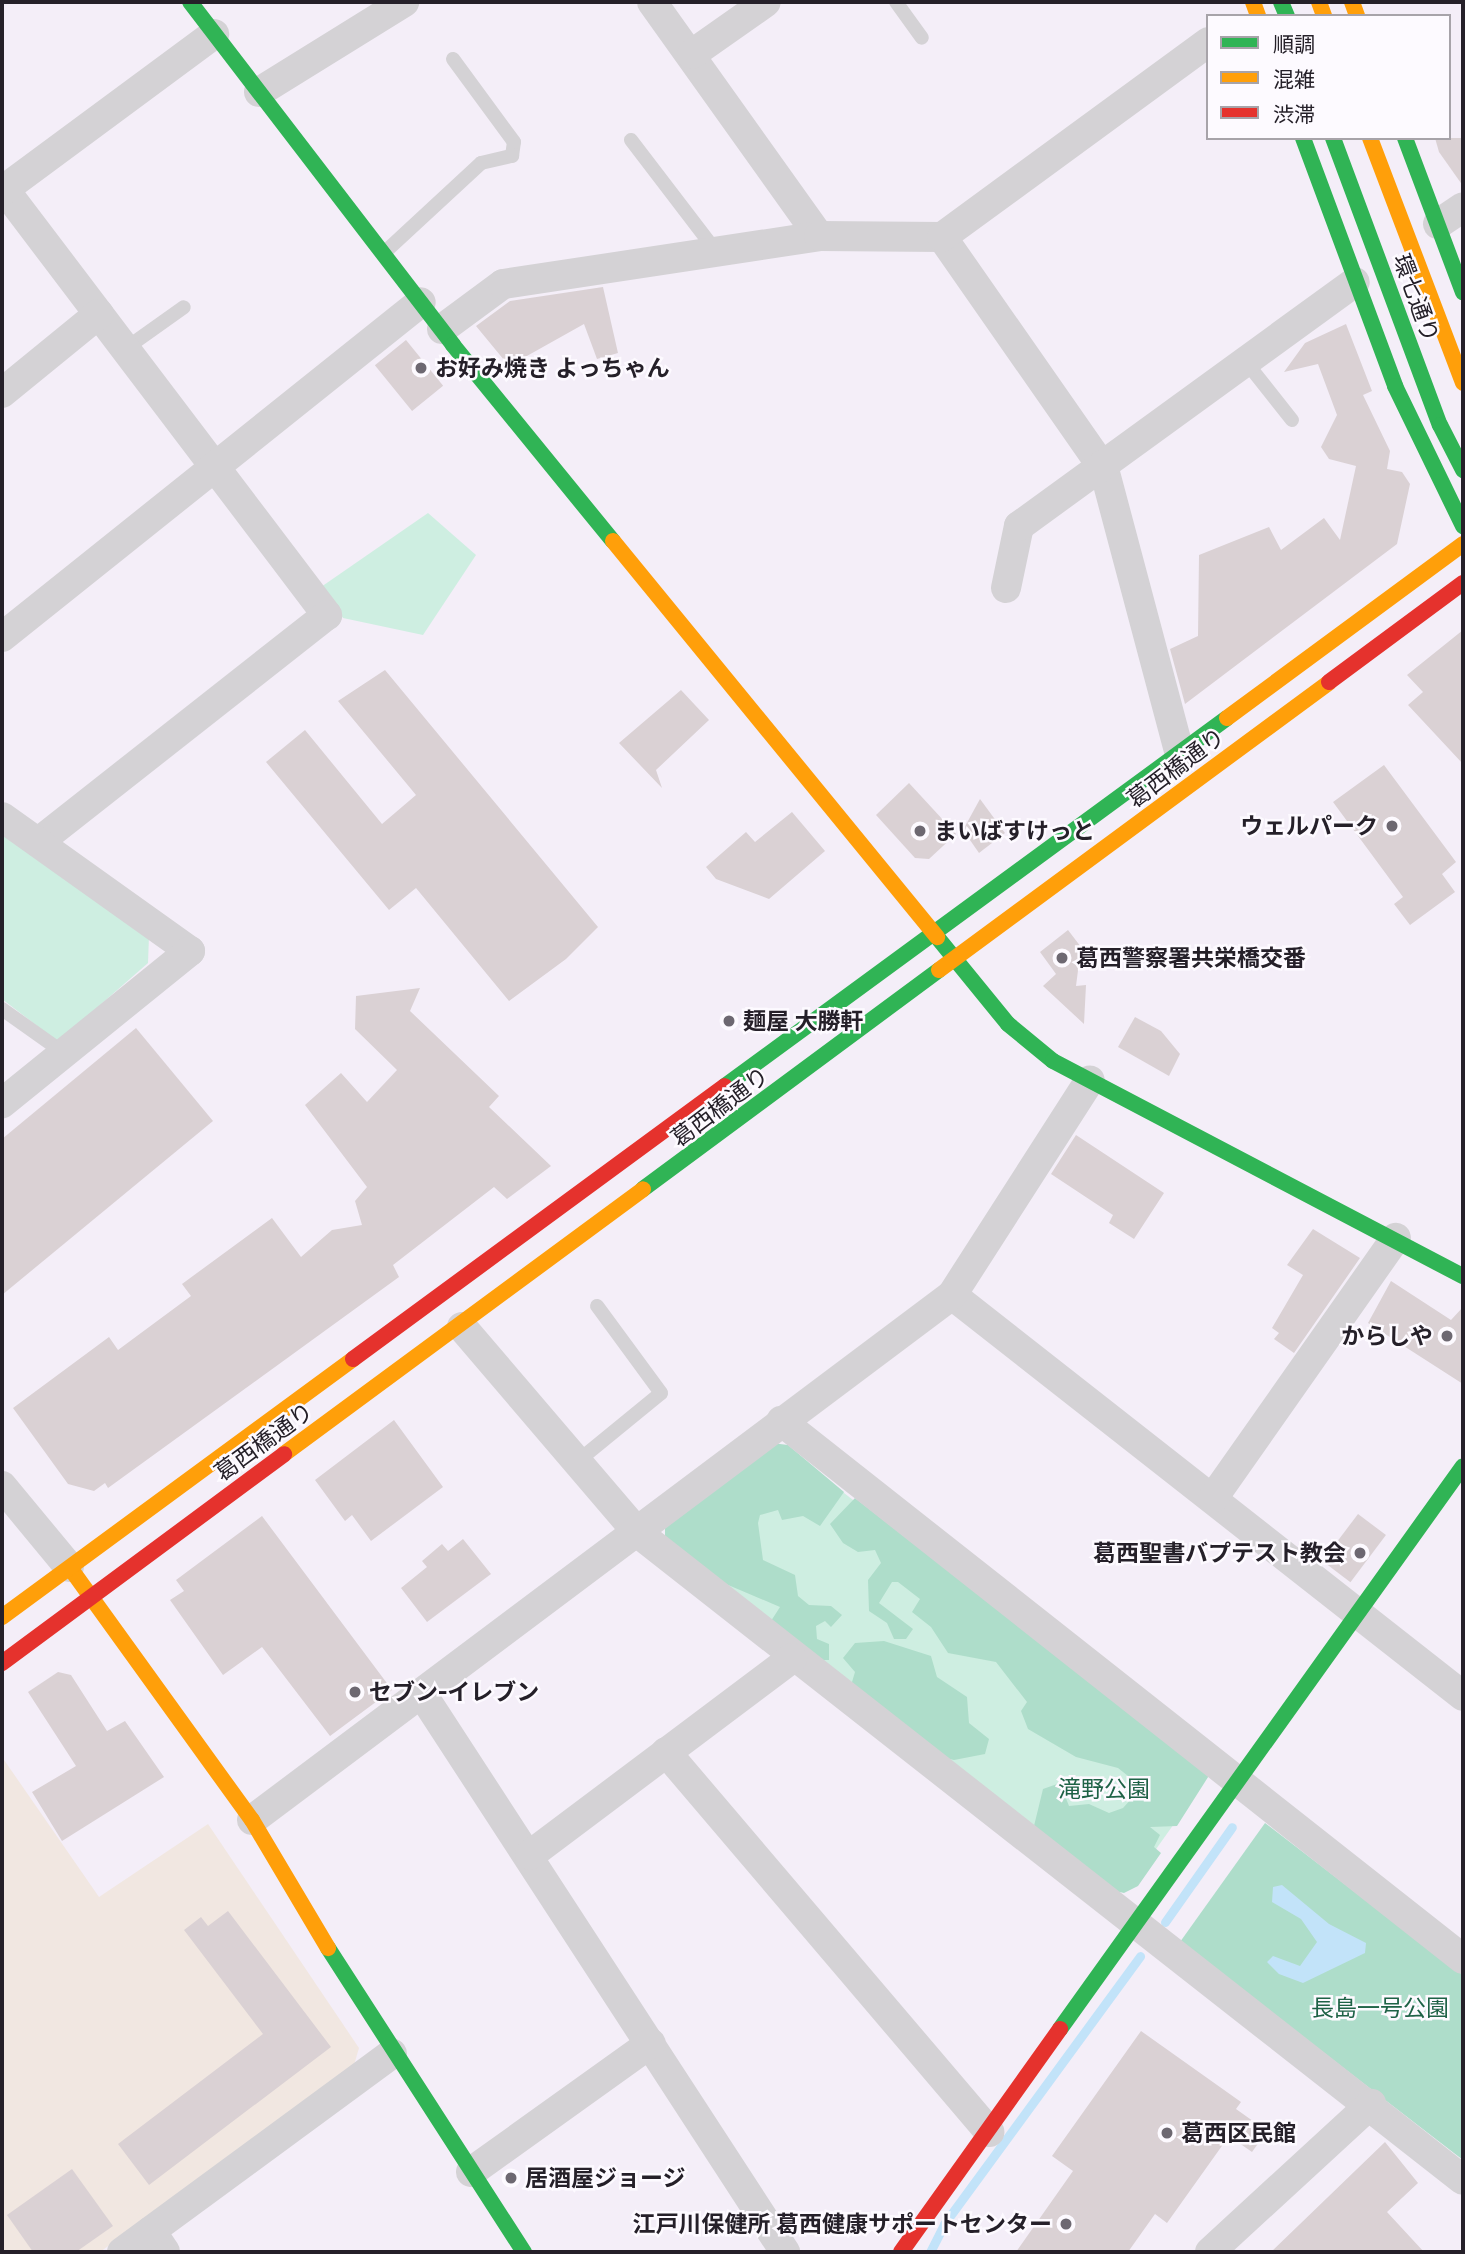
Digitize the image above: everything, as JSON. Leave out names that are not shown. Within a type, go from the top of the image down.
[{"type":"main road","points":[[190,2],[442,329],[933,936],[1022,1037],[1090,1080],[1396,1238],[1463,1276]]},
{"type":"main road","points":[[1258,8],[1280,14]]},
{"type":"main road","points":[[1304,140],[1355,282],[1415,432],[1463,526]]},
{"type":"main road","name":"環七通り","points":[[1334,140],[1440,425],[1463,470]]},
{"type":"main road","name":"環七通り","points":[[1371,140],[1463,383]]},
{"type":"main road","points":[[1406,140],[1463,292]]},
{"type":"main road","name":"葛西橋通り","points":[[2,1617],[1181,754],[1463,544]]},
{"type":"main road","name":"葛西橋通り","points":[[2,1663],[461,1327],[1463,583]]},
{"type":"main road","points":[[901,2252],[1463,1466]]},
{"type":"main road","points":[[69,1567],[252,1821],[393,2054],[524,2252]]},
{"type":"street","points":[[259,92],[404,2]]},
{"type":"street","points":[[652,2],[692,54],[819,236]]},
{"type":"street","points":[[692,54],[766,2]]},
{"type":"street","points":[[39,842],[327,615],[3,190],[214,34]]},
{"type":"street","points":[[442,329],[503,284],[819,236],[942,237],[1206,43]]},
{"type":"street","points":[[1438,224],[1463,207]]},
{"type":"street","points":[[942,237],[1104,469],[1181,754]]},
{"type":"street","points":[[1006,588],[1019,526],[1104,469],[1355,282]]},
{"type":"street","points":[[2,637],[421,302]]},
{"type":"street","points":[[2,393],[99,314]]},
{"type":"street","points":[[2,817],[190,951],[2,1103]]},
{"type":"street","points":[[252,1821],[952,1295],[1090,1080]]},
{"type":"street","points":[[1213,1498],[1396,1238]]},
{"type":"street","points":[[952,1295],[1463,1696]]},
{"type":"street","points":[[461,1327],[638,1533],[792,1658],[1371,2104],[1463,2180]]},
{"type":"street","points":[[781,1421],[1235,1784],[1463,1959]]},
{"type":"street","points":[[2,1486],[69,1567]]},
{"type":"street","points":[[530,1855],[792,1658]]},
{"type":"street","points":[[422,1695],[530,1855],[785,2252]]},
{"type":"street","points":[[666,1752],[989,2132]]},
{"type":"street","points":[[471,2172],[652,2043]]},
{"type":"street","points":[[122,2252],[158,2242],[393,2054]]},
{"type":"street","points":[[1210,2252],[1371,2104]]},
{"type":"lane","points":[[896,2],[922,38]]},
{"type":"lane","points":[[384,253],[481,163],[512,156],[514,142],[453,59]]},
{"type":"lane","points":[[631,139],[716,251]]},
{"type":"lane","points":[[125,349],[184,307]]},
{"type":"lane","points":[[1246,362],[1292,420]]},
{"type":"lane","points":[[2,1009],[64,1053]]},
{"type":"lane","points":[[578,1461],[661,1393],[597,1306]]},
{"type":"shaded area","points":[[2,1757],[99,1897],[208,1824],[359,2048],[354,2065],[100,2252],[2,2252]]},
{"type":"green space","points":[[428,513],[476,555],[423,635],[343,618],[321,587]]},
{"type":"green space","points":[[2,834],[149,936],[148,963],[58,1042],[2,999]]},
{"type":"green space","points":[[772,1443],[788,1445],[844,1492],[820,1526],[803,1516],[782,1520],[778,1510],[760,1515],[758,1523],[763,1560],[795,1575],[798,1596],[809,1605],[831,1606],[842,1615],[831,1627],[825,1621],[816,1626],[817,1639],[829,1644],[829,1660],[819,1660],[771,1621],[780,1607],[707,1576],[665,1544],[665,1524]]},
{"type":"green space","name":"滝野公園","points":[[786,1448],[1204,1772],[1203,1783],[1127,1890],[1116,1893],[667,1542]]},
{"type":"green space","points":[[855,1498],[1210,1774],[1177,1826],[1150,1827],[1160,1835],[1154,1847],[1161,1853],[1138,1886],[1124,1893],[1111,1890],[1034,1826],[1043,1789],[1060,1783],[1069,1806],[1089,1804],[1109,1813],[1123,1808],[1142,1787],[1118,1768],[1076,1757],[1028,1729],[1021,1711],[1027,1702],[996,1662],[948,1653],[931,1627],[912,1612],[920,1599],[898,1582],[892,1582],[879,1603],[913,1629],[906,1639],[894,1639],[887,1623],[869,1611],[868,1580],[881,1563],[875,1550],[858,1552],[843,1543],[830,1524]]},
{"type":"green space","points":[[884,1641],[931,1656],[937,1677],[967,1697],[969,1723],[989,1739],[985,1754],[954,1760],[933,1755],[849,1692],[855,1672],[843,1658],[855,1643]]},
{"type":"green space","name":"長島一号公園","points":[[1265,1823],[1463,1975],[1463,2160],[1180,1942]]},
{"type":"water","points":[[1282,1885],[1329,1924],[1366,1943],[1365,1953],[1303,1983],[1279,1974],[1267,1962],[1273,1956],[1300,1966],[1317,1942],[1301,1919],[1272,1902],[1273,1887]]},
{"type":"building","points":[[1463,138],[1463,186],[1439,152],[1436,140]]},
{"type":"building","points":[[603,287],[618,353],[597,359],[584,324],[509,366],[476,326],[510,301]]},
{"type":"building","points":[[1346,324],[1372,391],[1363,395],[1390,451],[1387,469],[1402,472],[1410,484],[1397,544],[1185,704],[1170,649],[1198,636],[1199,555],[1269,527],[1281,550],[1324,518],[1340,540],[1356,466],[1329,459],[1321,447],[1337,415],[1318,364],[1284,372],[1305,343]]},
{"type":"building","points":[[406,340],[443,386],[412,411],[375,365]]},
{"type":"building","points":[[1463,630],[1463,764],[1408,705],[1423,692],[1407,675]]},
{"type":"building","points":[[385,670],[598,927],[566,959],[509,1001],[416,888],[389,910],[266,762],[305,730],[382,824],[416,795],[338,701]]},
{"type":"building","points":[[681,690],[709,720],[656,770],[662,788],[619,743]]},
{"type":"building","points":[[1384,765],[1456,862],[1442,874],[1455,892],[1410,925],[1394,904],[1403,897],[1333,802]]},
{"type":"building","points":[[909,783],[956,834],[929,859],[915,858],[876,815]]},
{"type":"building","points":[[980,799],[1005,833],[979,853],[963,830]]},
{"type":"building","points":[[792,812],[825,851],[769,899],[716,879],[706,867],[746,832],[755,842]]},
{"type":"building","points":[[1068,930],[1081,947],[1076,986],[1086,985],[1084,1024],[1043,986],[1056,974],[1040,952]]},
{"type":"building","points":[[420,988],[410,1011],[499,1096],[489,1107],[551,1166],[507,1199],[494,1187],[393,1265],[399,1277],[108,1488],[105,1483],[94,1491],[68,1484],[13,1408],[109,1337],[118,1350],[191,1296],[182,1284],[272,1218],[301,1257],[332,1230],[362,1225],[355,1201],[367,1187],[305,1105],[341,1073],[367,1102],[397,1070],[355,1029],[356,996]]},
{"type":"building","points":[[1135,1017],[1161,1031],[1180,1054],[1169,1076],[1118,1047]]},
{"type":"building","points":[[136,1028],[213,1121],[2,1295],[2,1139]]},
{"type":"building","points":[[1076,1135],[1164,1193],[1134,1239],[1109,1223],[1113,1215],[1051,1174]]},
{"type":"building","points":[[1313,1229],[1360,1258],[1294,1353],[1274,1339],[1279,1333],[1272,1328],[1303,1275],[1287,1265]]},
{"type":"building","points":[[1391,1281],[1451,1320],[1463,1307],[1463,1384],[1368,1323]]},
{"type":"building","points":[[394,1420],[443,1487],[371,1541],[352,1515],[345,1521],[315,1480]]},
{"type":"building","points":[[1358,1514],[1386,1535],[1350,1582],[1322,1561]]},
{"type":"building","points":[[262,1516],[392,1690],[330,1736],[262,1647],[223,1675],[170,1600],[184,1591],[176,1580]]},
{"type":"building","points":[[463,1539],[491,1574],[427,1622],[401,1588],[427,1567],[422,1561],[442,1544],[448,1551]]},
{"type":"building","points":[[58,1672],[71,1675],[107,1731],[125,1721],[164,1777],[62,1841],[32,1792],[76,1766],[28,1692]]},
{"type":"building","points":[[228,1911],[331,2047],[149,2185],[118,2144],[263,2034],[184,1930],[201,1917],[208,1926]]},
{"type":"building","name":"葛西区民館","points":[[1141,2031],[1241,2102],[1236,2109],[1267,2131],[1252,2152],[1229,2136],[1167,2223],[1155,2214],[1128,2252],[1016,2252],[1073,2171],[1052,2156]]},
{"type":"building","points":[[1385,2142],[1418,2183],[1387,2212],[1424,2252],[1271,2252]]},
{"type":"building","points":[[72,2169],[113,2226],[76,2252],[33,2252],[7,2215]]},
{"type":"waterway","points":[[1165,1922],[1232,1827]]},
{"type":"waterway","points":[[930,2252],[944,2224],[1140,1956]]},
{"type":"traffic: fast","points":[[190,2],[453,345],[613,541]]},
{"type":"traffic: fast","points":[[1281,2],[1286,14]]},
{"type":"traffic: fast","points":[[1304,140],[1395,386],[1463,526]]},
{"type":"traffic: fast","points":[[1334,140],[1440,425],[1463,470]]},
{"type":"traffic: fast","points":[[1406,140],[1463,292]]},
{"type":"traffic: fast","points":[[725,1086],[1227,718]]},
{"type":"traffic: fast","points":[[937,937],[1008,1024],[1053,1061],[1463,1276]]},
{"type":"traffic: fast","points":[[643,1189],[939,970]]},
{"type":"traffic: fast","points":[[1060,2029],[1463,1466]]},
{"type":"traffic: fast","points":[[328,1948],[524,2252]]},
{"type":"traffic: slow","points":[[1253,2],[1257,14]]},
{"type":"traffic: slow","points":[[1319,2],[1323,14]]},
{"type":"traffic: slow","points":[[1352,2],[1356,14]]},
{"type":"traffic: slow","points":[[1371,140],[1463,383]]},
{"type":"traffic: slow","points":[[613,541],[937,937]]},
{"type":"traffic: slow","points":[[1227,718],[1463,544]]},
{"type":"traffic: slow","points":[[939,970],[1329,682]]},
{"type":"traffic: slow","points":[[284,1454],[643,1189]]},
{"type":"traffic: slow","points":[[2,1617],[353,1359]]},
{"type":"traffic: slow","points":[[73,1572],[252,1820],[328,1948]]},
{"type":"traffic: jam","points":[[1329,682],[1463,583]]},
{"type":"traffic: jam","points":[[353,1359],[725,1086]]},
{"type":"traffic: jam","points":[[2,1663],[284,1454]]},
{"type":"traffic: jam","points":[[901,2252],[1060,2029]]},
{"type":"place","name":"お好み焼き よっちゃん","points":[[421,368]]},
{"type":"place","name":"ウェルパーク","points":[[1392,826]]},
{"type":"place","name":"まいばすけっと","points":[[920,831]]},
{"type":"place","name":"葛西警察署共栄橋交番","points":[[1062,958]]},
{"type":"place","name":"麺屋 大勝軒","points":[[729,1021]]},
{"type":"place","name":"からしや","points":[[1447,1336]]},
{"type":"place","name":"葛西聖書バプテスト教会","points":[[1360,1553]]},
{"type":"place","name":"セブン-イレブン","points":[[355,1692]]},
{"type":"place","name":"葛西区民館","points":[[1167,2133]]},
{"type":"place","name":"居酒屋ジョージ","points":[[511,2178]]},
{"type":"place","name":"江戸川保健所 葛西健康サポートセンター","points":[[1066,2224]]}]
